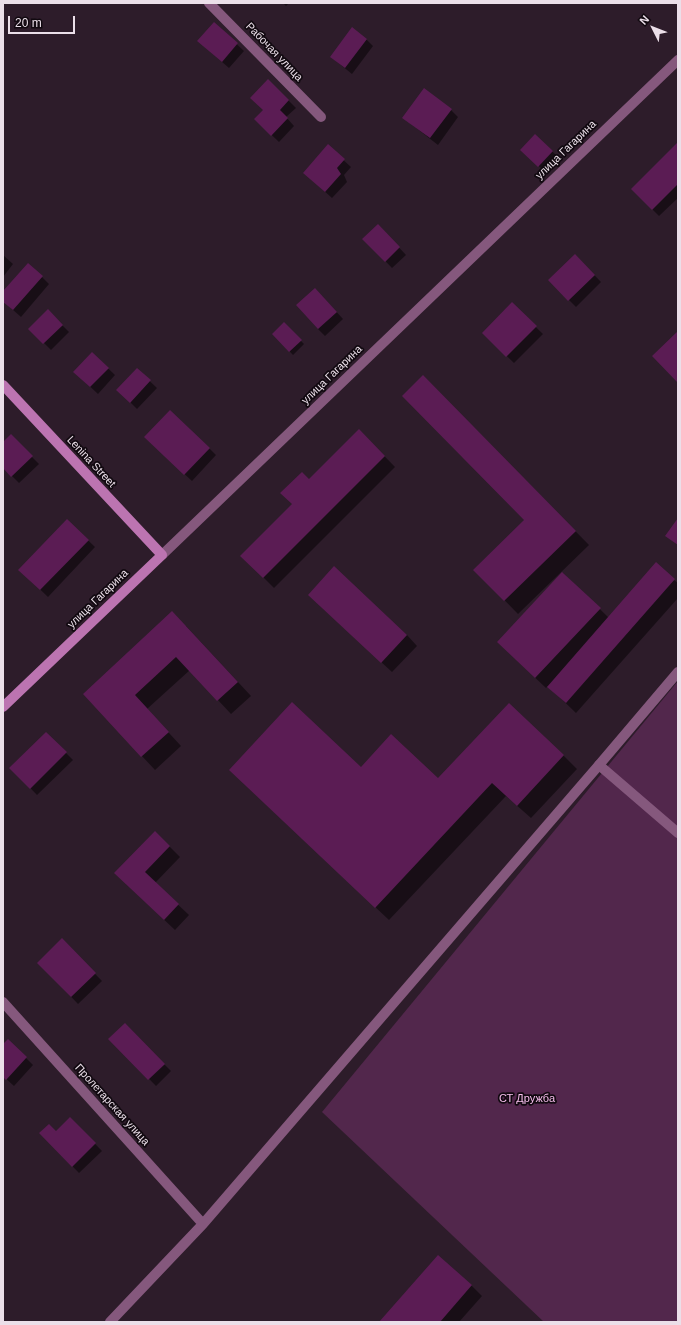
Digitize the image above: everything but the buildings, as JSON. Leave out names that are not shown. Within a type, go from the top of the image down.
[{"type":"street","name":"Рабочая улица","points":[[209,3],[321,117]]},
{"type":"street","name":"улица Гагарина","points":[[3,707],[678,60]]},
{"type":"street","name":"Lenina Street","points":[[3,385],[162,555]]},
{"type":"street","points":[[110,1322],[203,1224],[678,672]]},
{"type":"street","points":[[599,765],[678,833]]},
{"type":"street","name":"Пролетарская улица","points":[[3,1002],[203,1224]]},
{"type":"green space","name":"СТ Дружба","points":[[678,681],[678,1322],[544,1322],[322,1112]]}]
